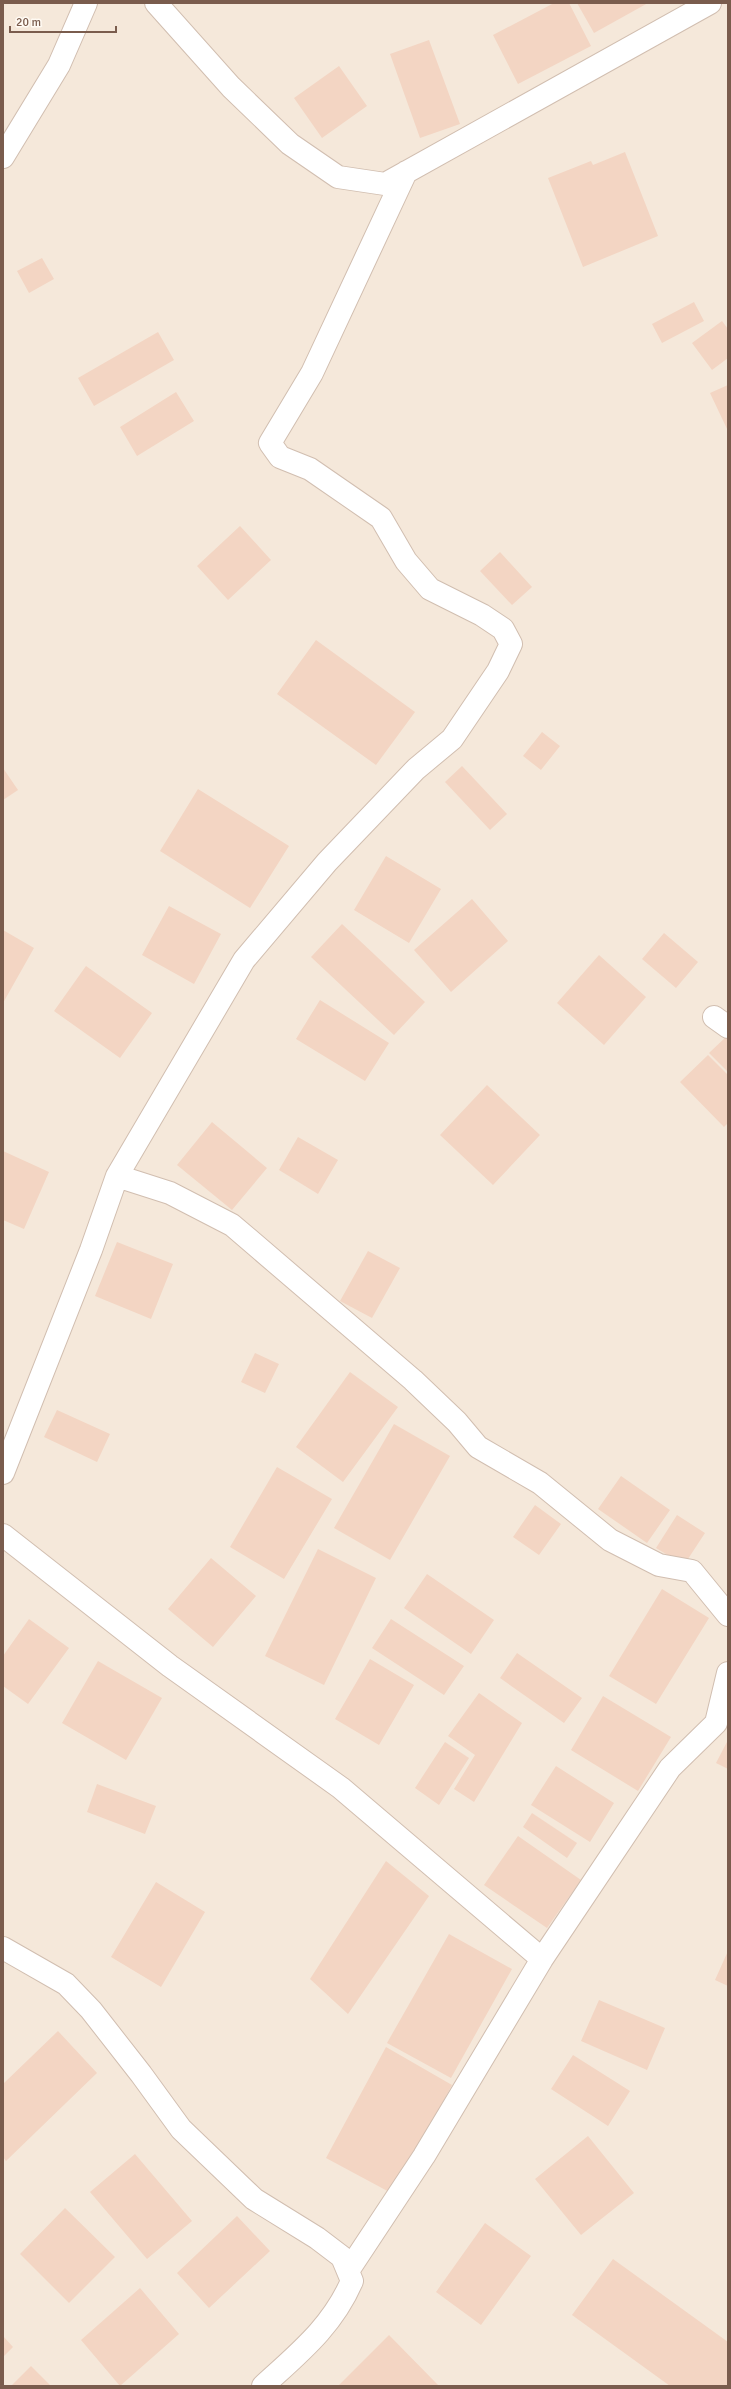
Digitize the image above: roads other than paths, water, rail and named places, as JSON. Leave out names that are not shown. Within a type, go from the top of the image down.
[{"type":"street","points":[[3,157],[59,65],[86,3]]},
{"type":"street","points":[[156,3],[231,87],[290,144],[338,177],[385,184],[710,3]]},
{"type":"street","points":[[3,1473],[91,1250],[118,1176],[244,960],[327,862],[416,769],[452,739],[498,671],[511,644],[503,629],[482,615],[430,589],[406,561],[382,518],[310,469],[280,457],[270,443],[312,374],[406,172]]},
{"type":"street","points":[[118,1176],[170,1193],[232,1226],[413,1380],[457,1422],[478,1447],[540,1483],[610,1540],[659,1565],[692,1571],[728,1614]]},
{"type":"street","points":[[3,1536],[170,1666],[341,1788],[542,1959]]},
{"type":"street","points":[[348,2271],[424,2156],[542,1959],[670,1768],[716,1723],[728,1673]]},
{"type":"street","points":[[3,1948],[66,1984],[127,2056],[181,2129],[254,2198],[317,2238],[342,2257],[352,2281],[343,2302],[319,2334],[263,2386]]}]
